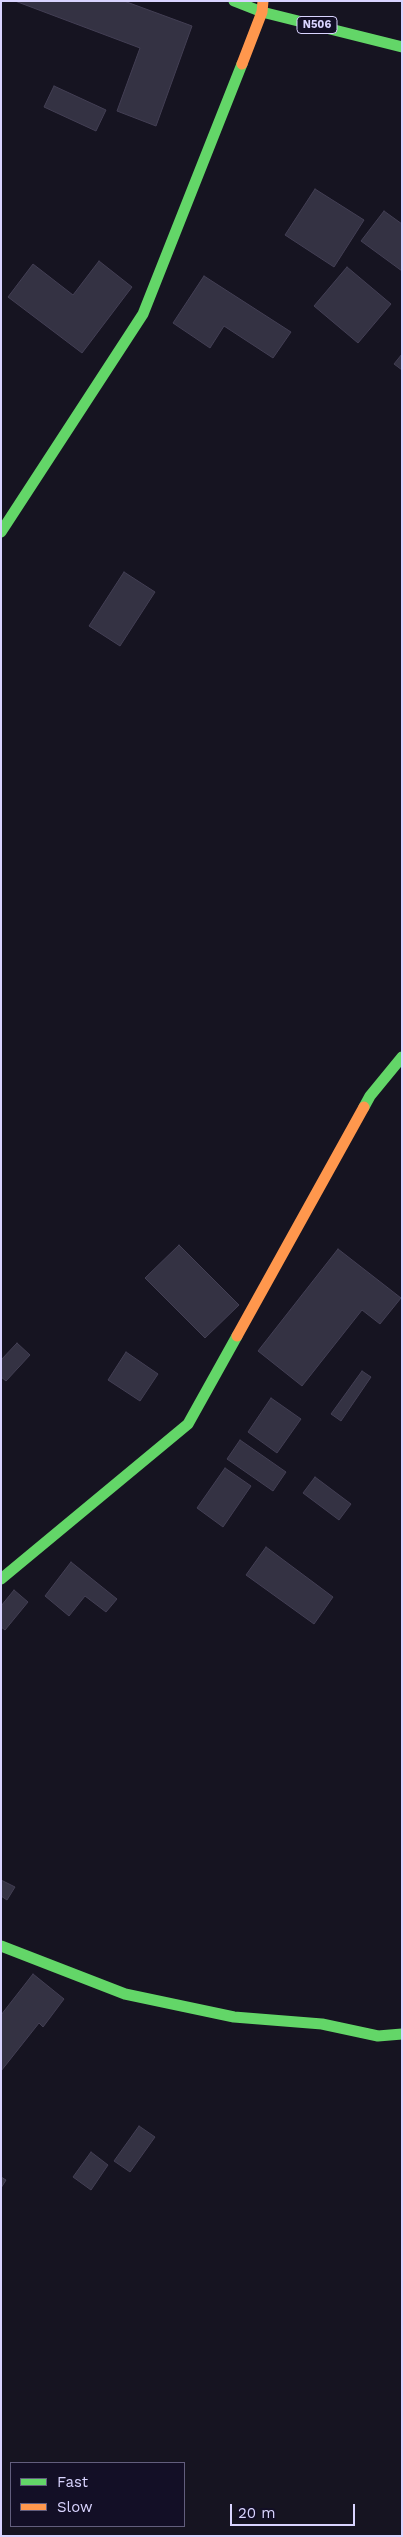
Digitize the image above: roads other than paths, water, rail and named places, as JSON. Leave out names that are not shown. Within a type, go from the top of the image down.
[{"type":"main road","name":"N506","points":[[234,1],[263,6],[402,47]]},
{"type":"main road","points":[[1,532],[142,314],[263,6]]},
{"type":"main road","points":[[1,1579],[188,1424],[370,1096],[402,1056]]},
{"type":"main road","points":[[1,1946],[125,1994],[234,2017],[322,2024],[378,2036],[402,2034]]}]
